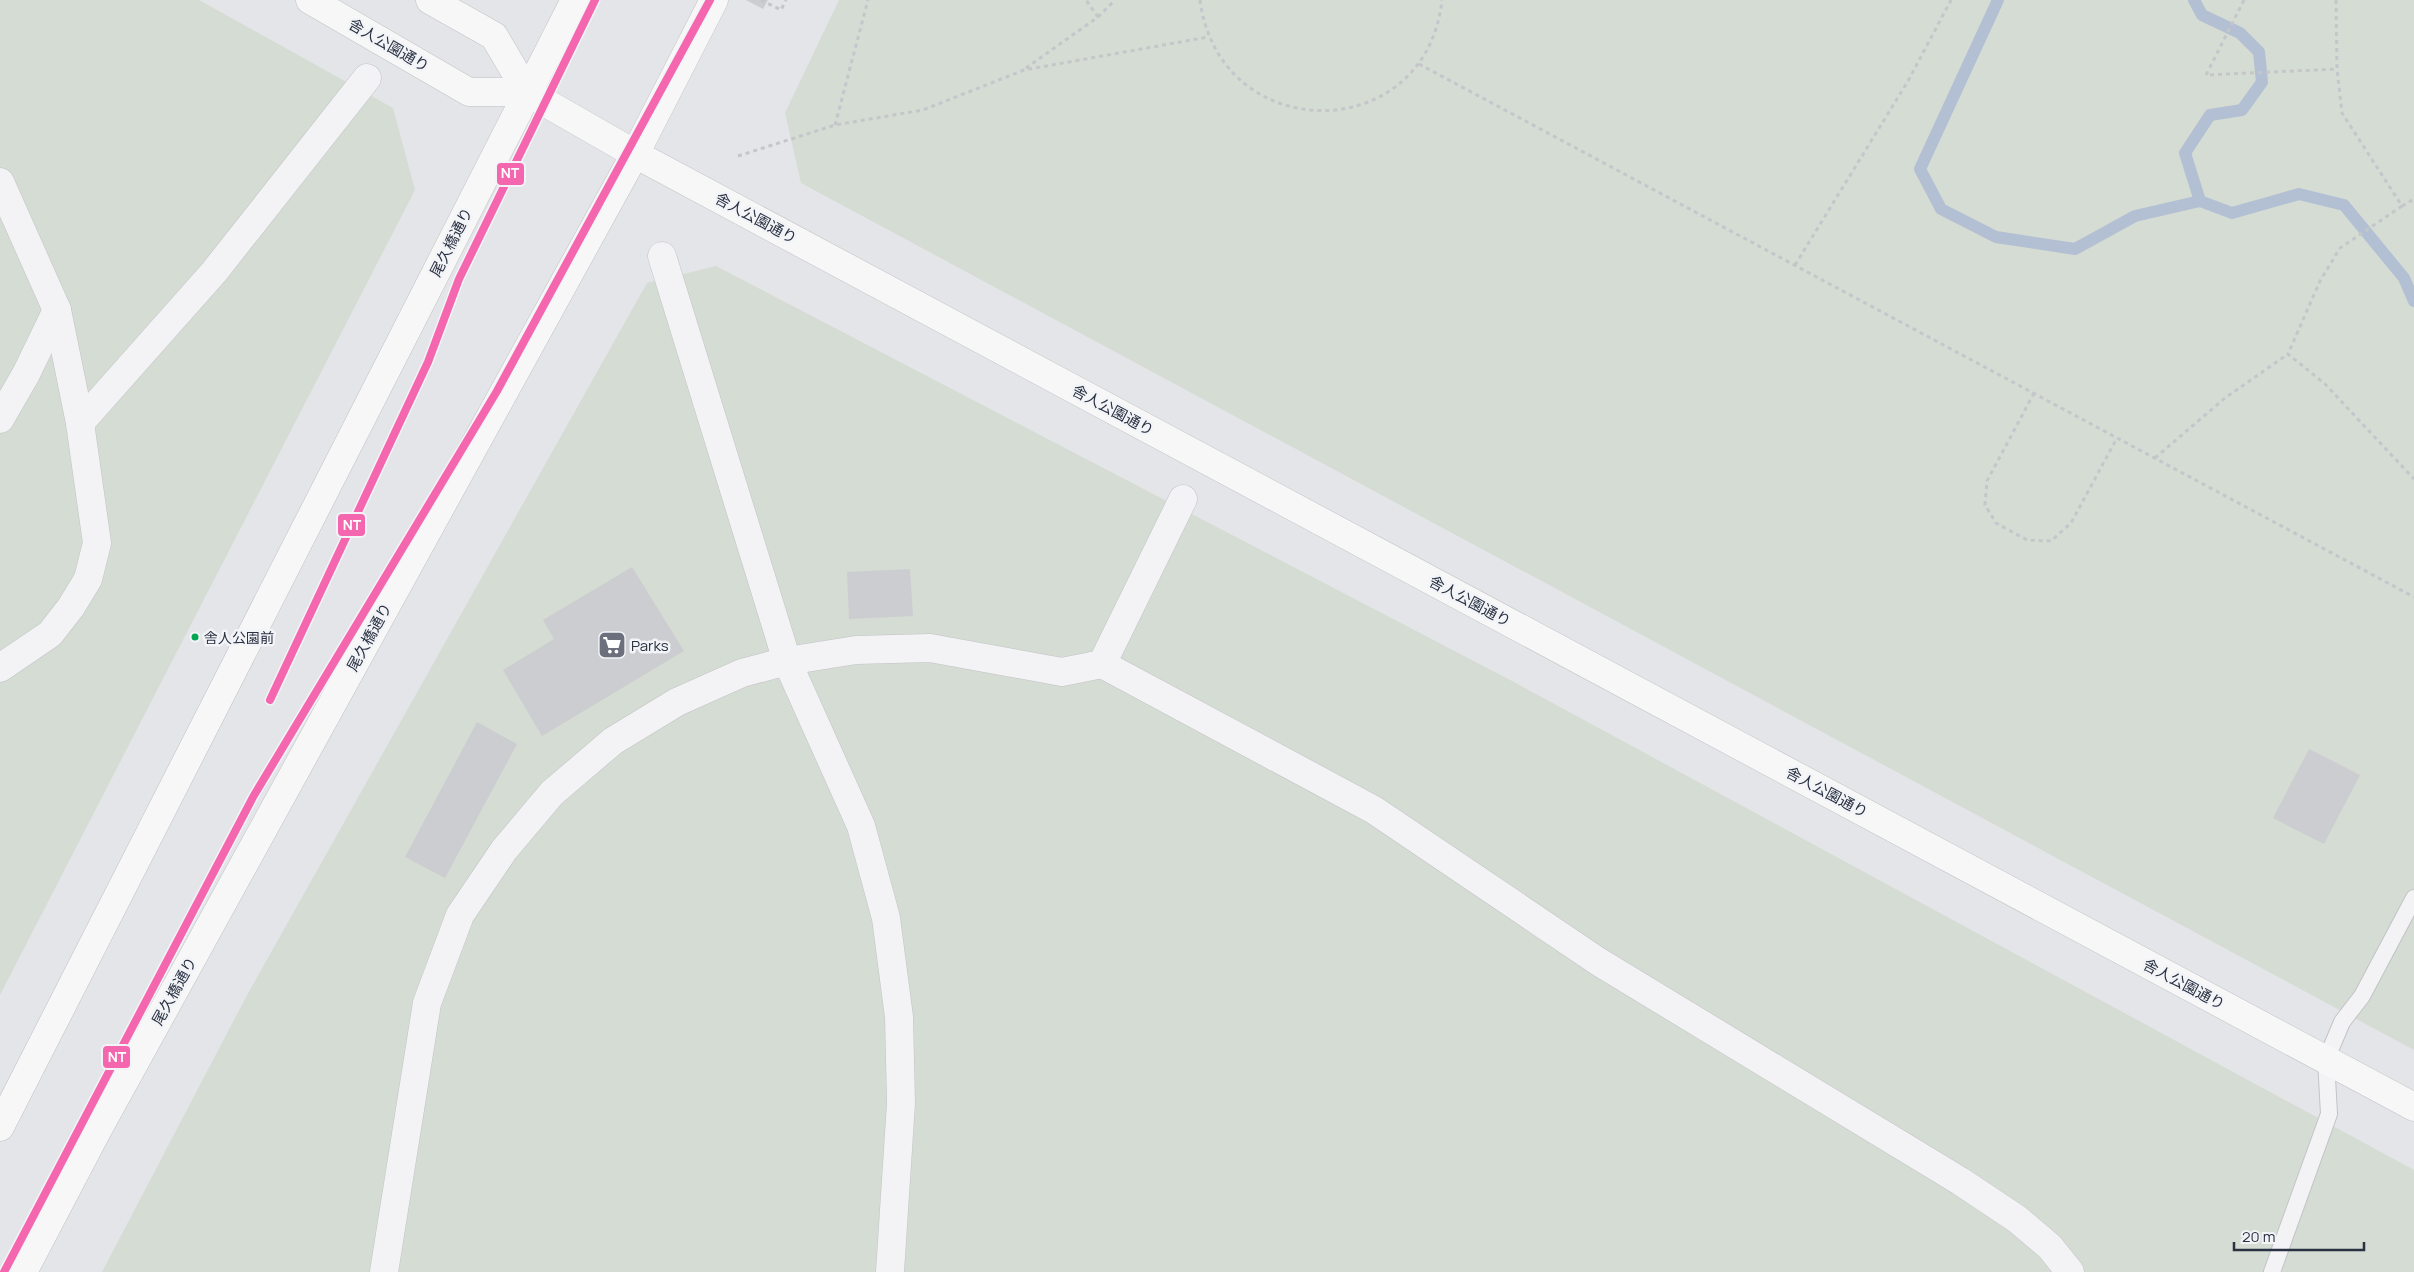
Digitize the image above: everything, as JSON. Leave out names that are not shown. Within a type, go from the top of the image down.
[{"type":"main road","name":"舎人公園通り","points":[[310,0],[469,92],[527,92],[636,154],[2414,1107]]},
{"type":"main road","name":"舎人公園通り","points":[[430,0],[494,36],[527,92]]},
{"type":"main road","name":"尾久橋通り","points":[[0,1127],[575,0]]},
{"type":"main road","name":"尾久橋通り","points":[[23,1272],[96,1131],[636,154],[714,0]]},
{"type":"street","points":[[80,424],[214,272],[367,78]]},
{"type":"street","points":[[0,182],[58,310],[80,424],[97,543],[88,579],[71,608],[50,634],[0,668]]},
{"type":"street","points":[[662,256],[787,661],[861,826],[886,918],[899,1017],[901,1103],[890,1272]]},
{"type":"street","points":[[0,420],[26,374],[58,310]]},
{"type":"street","points":[[1102,664],[1183,498]]},
{"type":"street","points":[[384,1272],[427,1003],[460,915],[504,850],[552,793],[613,741],[676,702],[742,674],[787,661],[856,650],[930,648],[1062,672],[1102,664],[1374,810],[1599,962],[1960,1181],[2024,1225],[2050,1247],[2070,1272]]},
{"type":"lane","points":[[2272,1272],[2329,1114],[2326,1060],[2342,1022],[2362,996],[2414,898]]},
{"type":"path","points":[[761,0],[781,10],[786,0]]},
{"type":"path","points":[[835,126],[868,0]]},
{"type":"path","points":[[1086,0],[1098,17]]},
{"type":"path","points":[[1024,70],[1098,17],[1115,0]]},
{"type":"path","points":[[1200,0],[1208,37],[1221,59],[1237,78],[1258,94],[1281,105],[1305,111],[1332,112],[1356,107],[1380,97],[1394,88],[1419,64],[1432,42],[1440,17],[1442,0]]},
{"type":"path","points":[[1795,265],[1908,81],[1950,0]]},
{"type":"path","points":[[2244,0],[2206,76],[2338,69]]},
{"type":"path","points":[[2336,0],[2338,69],[2342,113],[2402,206]]},
{"type":"path","points":[[738,156],[835,126],[923,110],[1024,70],[1208,37]]},
{"type":"path","points":[[1419,64],[2414,597]]},
{"type":"path","points":[[2155,458],[2225,398],[2288,354],[2320,281],[2340,248],[2414,198]]},
{"type":"path","points":[[2288,354],[2325,384],[2414,479]]},
{"type":"path","points":[[2034,394],[1987,481],[1985,505],[1996,523],[2027,540],[2051,541],[2071,523],[2116,438]]},
{"type":"shaded area","points":[[0,0],[199,0],[393,108],[415,190],[0,995]]},
{"type":"shaded area","points":[[839,0],[2414,0],[2414,1050],[801,183],[785,113]]},
{"type":"shaded area","points":[[716,266],[1512,681],[2414,1170],[2414,1272],[102,1272],[246,997],[647,283]]},
{"type":"building","points":[[746,0],[768,0],[763,9]]},
{"type":"building","name":"Parks","points":[[632,567],[684,651],[542,736],[503,670],[554,639],[543,620]]},
{"type":"building","points":[[910,569],[913,616],[849,619],[847,572]]},
{"type":"building","points":[[477,722],[517,744],[445,878],[405,857]]},
{"type":"building","points":[[2309,749],[2360,775],[2324,844],[2273,818]]},
{"type":"waterway","points":[[1998,0],[1920,169],[1941,209],[1996,237],[2075,249],[2135,216],[2200,201]]},
{"type":"waterway","points":[[2194,0],[2202,15],[2240,33],[2259,52],[2262,82],[2242,110],[2210,115],[2185,153],[2200,201],[2232,213],[2299,194],[2344,205],[2404,278],[2414,301]]},
{"type":"transit line","name":"NT","points":[[270,700],[428,362],[459,279],[595,0]]},
{"type":"transit line","name":"NT","points":[[4,1272],[253,797],[497,391],[710,0]]},
{"type":"place","name":"舎人公園前","points":[[195,637]]},
{"type":"place","name":"Parks","points":[[612,645]]}]
